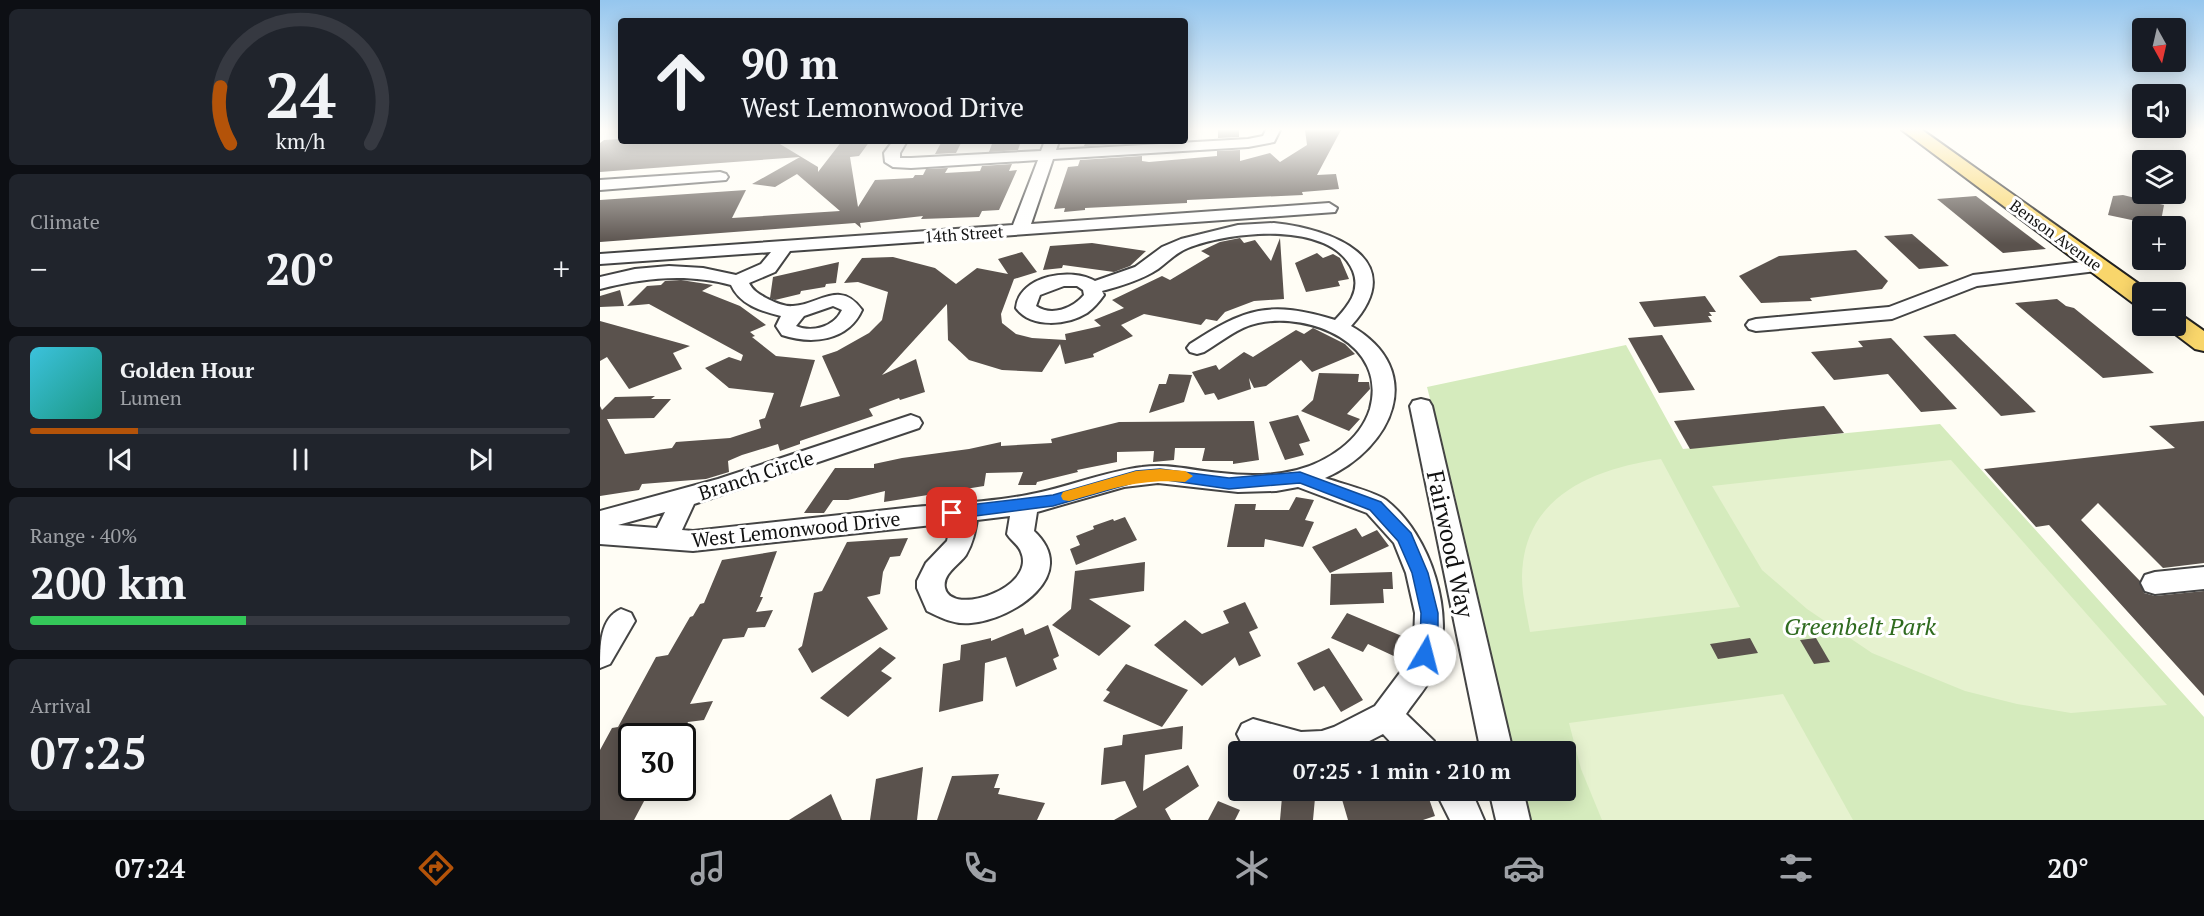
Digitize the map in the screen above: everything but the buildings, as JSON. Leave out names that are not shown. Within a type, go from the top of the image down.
[{"type":"main road","name":"Benson Avenue","points":[[1964,168],[2132,291]]},
{"type":"main road","points":[[2186,330],[2204,343]]},
{"type":"street","points":[[1020,230],[1042,168]]},
{"type":"street","points":[[600,185],[720,177]]},
{"type":"street","name":"14th Street","points":[[600,259],[1329,208]]},
{"type":"street","points":[[1156,220],[1155,236],[1170,250]]},
{"type":"street","points":[[1092,288],[1137,273],[1157,262],[1170,250],[1222,232],[1246,230],[1291,230],[1331,241],[1352,256],[1362,269],[1364,289],[1360,302],[1339,327],[1301,317],[1260,316],[1236,324],[1197,348]]},
{"type":"street","points":[[600,284],[637,274],[680,270],[709,272],[738,281],[768,267],[785,246]]},
{"type":"street","points":[[1756,325],[1892,313],[1973,281],[2098,266]]},
{"type":"street","points":[[738,281],[744,293],[763,304],[796,313]]},
{"type":"street","name":"West Lemonwood Drive","points":[[600,534],[693,541],[1026,505],[1053,500],[1136,476],[1160,474],[1229,483],[1300,477],[1332,464],[1361,444],[1379,418],[1385,390],[1383,371],[1368,348],[1339,327]]},
{"type":"street","name":"Fairwood Way","points":[[1421,406],[1495,741]]},
{"type":"street","name":"Branch Circle","points":[[600,521],[723,487],[911,423]]},
{"type":"street","points":[[1253,734],[1301,747],[1322,746],[1342,739],[1386,716],[1421,668],[1429,642],[1429,613],[1420,573],[1405,538],[1376,506],[1300,477]]},
{"type":"street","name":"West Lemonwood Drive","points":[[664,540],[685,497]]},
{"type":"street","points":[[965,511],[958,547],[935,570],[930,587],[933,598],[946,609],[966,612],[996,606],[1012,599],[1032,577],[1037,563],[1035,549],[1020,534],[1026,505]]},
{"type":"street","points":[[2155,583],[2204,578]]},
{"type":"street","points":[[600,655],[621,621]]},
{"type":"street","points":[[1386,716],[1412,741]]},
{"type":"street","points":[[1459,801],[1467,820]]},
{"type":"street","points":[[1508,801],[1512,820]]},
{"type":"green space","name":"Greenbelt Park","points":[[1626,345],[1683,449],[1940,424],[2204,717],[2204,820],[1526,820],[1521,801],[1576,801],[1576,741],[1508,741],[1460,536],[1456,500],[1427,387]]},
{"type":"green space","points":[[1661,459],[1740,607],[1530,632],[1522,584],[1525,549],[1535,526],[1548,507],[1566,491],[1587,479],[1611,470]]},
{"type":"green space","points":[[1951,460],[2167,705],[2071,713],[2017,704],[1965,691],[1872,653],[1807,609],[1762,570],[1712,486]]},
{"type":"green space","points":[[1783,694],[1853,820],[1602,820],[1581,769],[1576,741],[1574,741],[1569,723]]},
{"type":"slow traffic","points":[[1069,496],[1136,476],[1160,474],[1185,476]]},
{"type":"route","points":[[952,513],[1053,500],[1136,476],[1160,474],[1229,483],[1300,477],[1376,506],[1405,538],[1420,573],[1429,613],[1429,642],[1425,655]]}]
